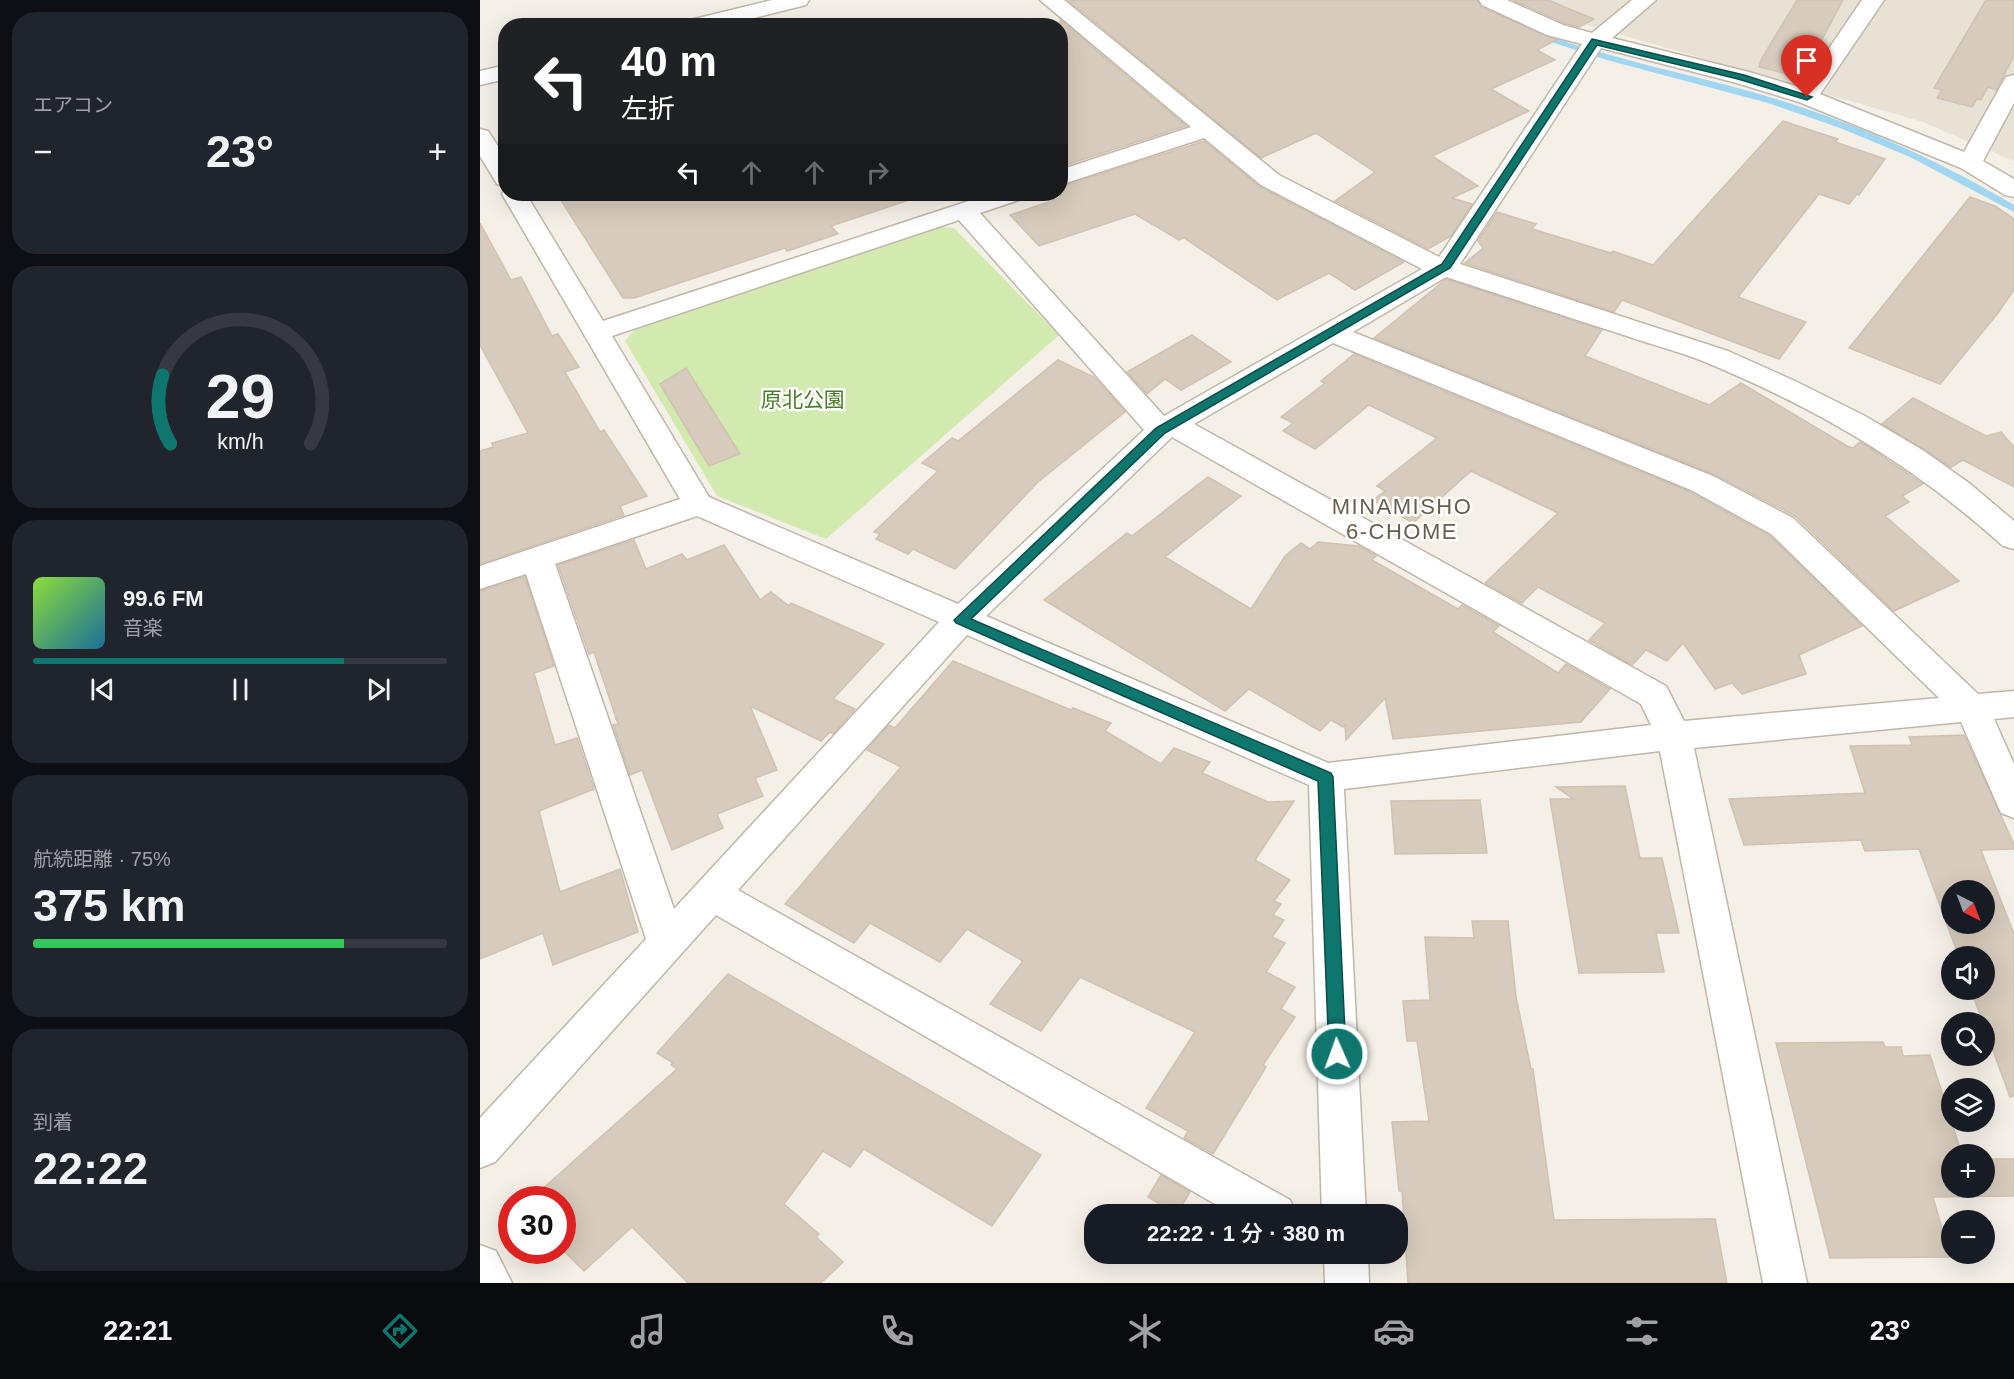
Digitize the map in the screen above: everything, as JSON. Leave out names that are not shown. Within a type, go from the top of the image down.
[{"type":"street","points":[[726,18],[798,0]]},
{"type":"street","points":[[1051,0],[1270,180],[1427,262],[1446,266],[1718,357],[1839,414],[1898,447],[1940,477],[2014,538]]},
{"type":"street","points":[[1490,0],[1555,30],[1586,53],[1741,77],[1807,97],[1970,162],[2014,190]]},
{"type":"street","points":[[480,1148],[961,620],[1166,427],[1446,266],[1586,53],[1645,0]]},
{"type":"street","points":[[1807,97],[1873,0]]},
{"type":"street","points":[[1068,36],[1088,30]]},
{"type":"street","points":[[480,78],[498,74]]},
{"type":"street","points":[[1970,162],[2014,82]]},
{"type":"street","points":[[1068,175],[1207,129]]},
{"type":"street","points":[[480,136],[498,161]]},
{"type":"street","points":[[524,201],[596,332],[698,504],[1326,777],[1674,736],[2014,704]]},
{"type":"street","points":[[596,332],[992,201]]},
{"type":"street","points":[[964,210],[1166,427],[1654,695],[1674,736],[1785,1283]]},
{"type":"street","points":[[1329,332],[1702,483],[1782,526],[1972,708],[2014,803]]},
{"type":"street","points":[[480,578],[698,504]]},
{"type":"street","points":[[537,559],[666,942]]},
{"type":"street","points":[[1326,777],[1343,1204]]},
{"type":"street","points":[[712,894],[1256,1204]]},
{"type":"street","points":[[480,1266],[490,1283]]},
{"type":"shaded area","points":[[1528,0],[2014,0],[2014,161],[1923,122],[1570,20]]},
{"type":"green space","name":"原北公園","points":[[937,227],[954,228],[1059,335],[826,539],[717,496],[625,341],[635,329]]},
{"type":"building","points":[[1068,0],[1477,0],[1481,7],[1556,40],[1537,50],[1555,60],[1491,89],[1529,111],[1432,156],[1478,186],[1452,198],[1472,204],[1451,236],[1428,249],[1335,201],[1375,172],[1316,133],[1261,158]]},
{"type":"building","points":[[1513,0],[1548,0],[1594,19],[1579,27],[1564,23]]},
{"type":"building","points":[[1797,0],[1843,0],[1812,58],[1809,57],[1797,76],[1759,67],[1762,58]]},
{"type":"building","points":[[1986,0],[2014,0],[2014,56],[1996,90],[1988,87],[1981,100],[1977,99],[1972,107],[1937,98],[1942,90],[1934,88]]},
{"type":"building","points":[[1068,27],[1186,126],[1068,164]]},
{"type":"building","points":[[1783,121],[1838,139],[1835,142],[1885,159],[1859,195],[1857,194],[1849,204],[1819,194],[1738,297],[1806,322],[1779,359],[1622,300],[1614,312],[1465,263],[1483,248],[1478,241],[1497,212],[1536,224],[1532,229],[1611,253],[1613,251],[1653,265]]},
{"type":"building","points":[[1204,141],[1260,187],[1404,262],[1355,290],[1329,273],[1277,300],[1184,238],[1179,240],[1135,214],[1039,246],[1010,215],[1051,201],[1068,201],[1068,184]]},
{"type":"building","points":[[1970,197],[1995,206],[2014,219],[2014,290],[1998,313],[1940,384],[1849,348]]},
{"type":"building","points":[[561,201],[906,201],[831,226],[838,234],[787,251],[785,248],[634,298],[623,298]]},
{"type":"building","points":[[480,223],[511,280],[521,277],[552,336],[558,334],[579,367],[565,372],[600,432],[604,430],[647,496],[620,506],[624,515],[480,564],[480,451],[493,447],[492,443],[528,433],[480,345]]},
{"type":"building","points":[[1446,279],[1602,330],[1585,356],[1709,405],[1741,383],[1847,446],[1853,448],[1860,442],[1864,444],[1923,484],[1902,496],[1909,502],[1885,516],[1959,581],[1894,611],[1795,516],[1714,474],[1374,338]]},
{"type":"building","points":[[1192,335],[1231,362],[1181,390],[1165,379],[1147,394],[1127,372]]},
{"type":"building","points":[[1354,354],[1690,492],[1770,536],[1862,626],[1799,655],[1806,674],[1742,694],[1732,683],[1715,689],[1683,643],[1667,661],[1646,650],[1632,665],[1589,640],[1605,623],[1538,587],[1522,603],[1485,583],[1558,513],[1471,471],[1413,523],[1373,500],[1385,491],[1377,486],[1437,438],[1369,405],[1315,449],[1283,431],[1293,423],[1281,417],[1325,383],[1321,381]]},
{"type":"building","points":[[1058,360],[1094,377],[1125,412],[1038,482],[955,569],[913,549],[908,554],[876,539],[880,534],[874,532],[938,471],[922,463],[952,438],[958,441]]},
{"type":"building","points":[[686,368],[740,454],[709,466],[660,384]]},
{"type":"building","points":[[1913,398],[1986,436],[2001,432],[2014,447],[2014,487],[1963,460],[1951,467],[1882,424]]},
{"type":"building","points":[[1208,477],[1241,496],[1165,557],[1251,609],[1285,556],[1301,543],[1310,549],[1318,542],[1359,546],[1376,556],[1372,560],[1458,609],[1462,605],[1499,626],[1493,632],[1558,673],[1566,664],[1610,689],[1581,722],[1393,739],[1385,698],[1346,740],[1345,725],[1343,727],[1331,720],[1320,731],[1249,689],[1225,711],[1044,600],[1127,533],[1132,536]]},
{"type":"building","points":[[634,540],[646,569],[682,554],[687,560],[724,545],[760,600],[771,592],[789,606],[791,603],[884,644],[833,699],[855,709],[833,734],[830,732],[821,741],[750,706],[777,770],[755,778],[763,796],[717,814],[723,828],[672,850],[642,770],[630,775],[613,725],[618,724],[594,652],[589,654],[558,565]]},
{"type":"building","points":[[525,577],[554,666],[534,673],[555,745],[577,738],[594,789],[539,811],[560,892],[620,869],[638,932],[553,965],[543,933],[480,959],[480,591]]},
{"type":"building","points":[[953,661],[1071,710],[1073,708],[1111,723],[1105,731],[1161,764],[1174,748],[1210,762],[1202,773],[1268,802],[1294,801],[1255,860],[1290,880],[1274,901],[1281,904],[1273,915],[1284,920],[1272,937],[1285,943],[1266,972],[1295,987],[1281,1009],[1295,1017],[1263,1065],[1266,1067],[1213,1154],[1184,1138],[1188,1131],[1146,1108],[1195,1032],[1080,977],[1041,1031],[990,1004],[1023,961],[967,929],[940,962],[870,923],[854,943],[785,904],[901,767],[867,750],[889,725],[895,728]]},
{"type":"building","points":[[1964,735],[2014,844],[2014,849],[1981,850],[1993,880],[1941,880],[1941,908],[1919,849],[1865,851],[1861,840],[1744,845],[1729,799],[1865,793],[1850,746],[1912,745],[1909,737]]},
{"type":"building","points":[[1625,786],[1640,858],[1662,858],[1679,933],[1656,933],[1664,972],[1579,973],[1550,799],[1573,799],[1556,787]]},
{"type":"building","points":[[1480,800],[1487,853],[1395,854],[1391,801]]},
{"type":"building","points":[[1995,886],[2014,934],[2014,1096],[2010,1097],[1995,1056],[1995,1012],[1979,1012],[1975,1000],[1995,1000],[1995,946],[1955,946],[1950,934],[1995,934]]},
{"type":"building","points":[[1472,921],[1508,921],[1516,997],[1531,1069],[1533,1069],[1554,1220],[1715,1219],[1727,1283],[1408,1283],[1408,1204],[1403,1204],[1402,1191],[1399,1191],[1392,1122],[1429,1121],[1417,1041],[1407,1041],[1403,1001],[1430,1000],[1425,937],[1474,938]]},
{"type":"building","points":[[728,974],[1041,1155],[992,1226],[864,1149],[850,1167],[823,1151],[784,1204],[819,1234],[816,1237],[843,1262],[821,1283],[688,1283],[632,1227],[584,1271],[576,1263],[576,1186],[546,1186],[677,1069],[671,1065],[673,1063],[657,1053]]},
{"type":"building","points":[[1883,1042],[1885,1047],[1901,1047],[1903,1056],[1930,1055],[1941,1089],[1941,1132],[1955,1132],[1958,1144],[1941,1144],[1941,1197],[1933,1197],[1941,1225],[1941,1257],[1830,1258],[1776,1043]]},
{"type":"building","points":[[1995,1159],[2014,1159],[2014,1196],[1995,1196]]},
{"type":"building","points":[[1161,1175],[1190,1192],[1183,1204],[1160,1204],[1148,1197]]},
{"type":"waterway","points":[[1538,35],[1611,58],[1771,101],[1843,126],[1913,155],[2014,209]]},
{"type":"district","name":"MINAMISHO 6-CHOME","points":[[1402,518]]},
{"type":"route","points":[[1337,1054],[1326,777],[961,620],[1161,431],[1446,266],[1595,41],[1741,77],[1807,97]]}]
